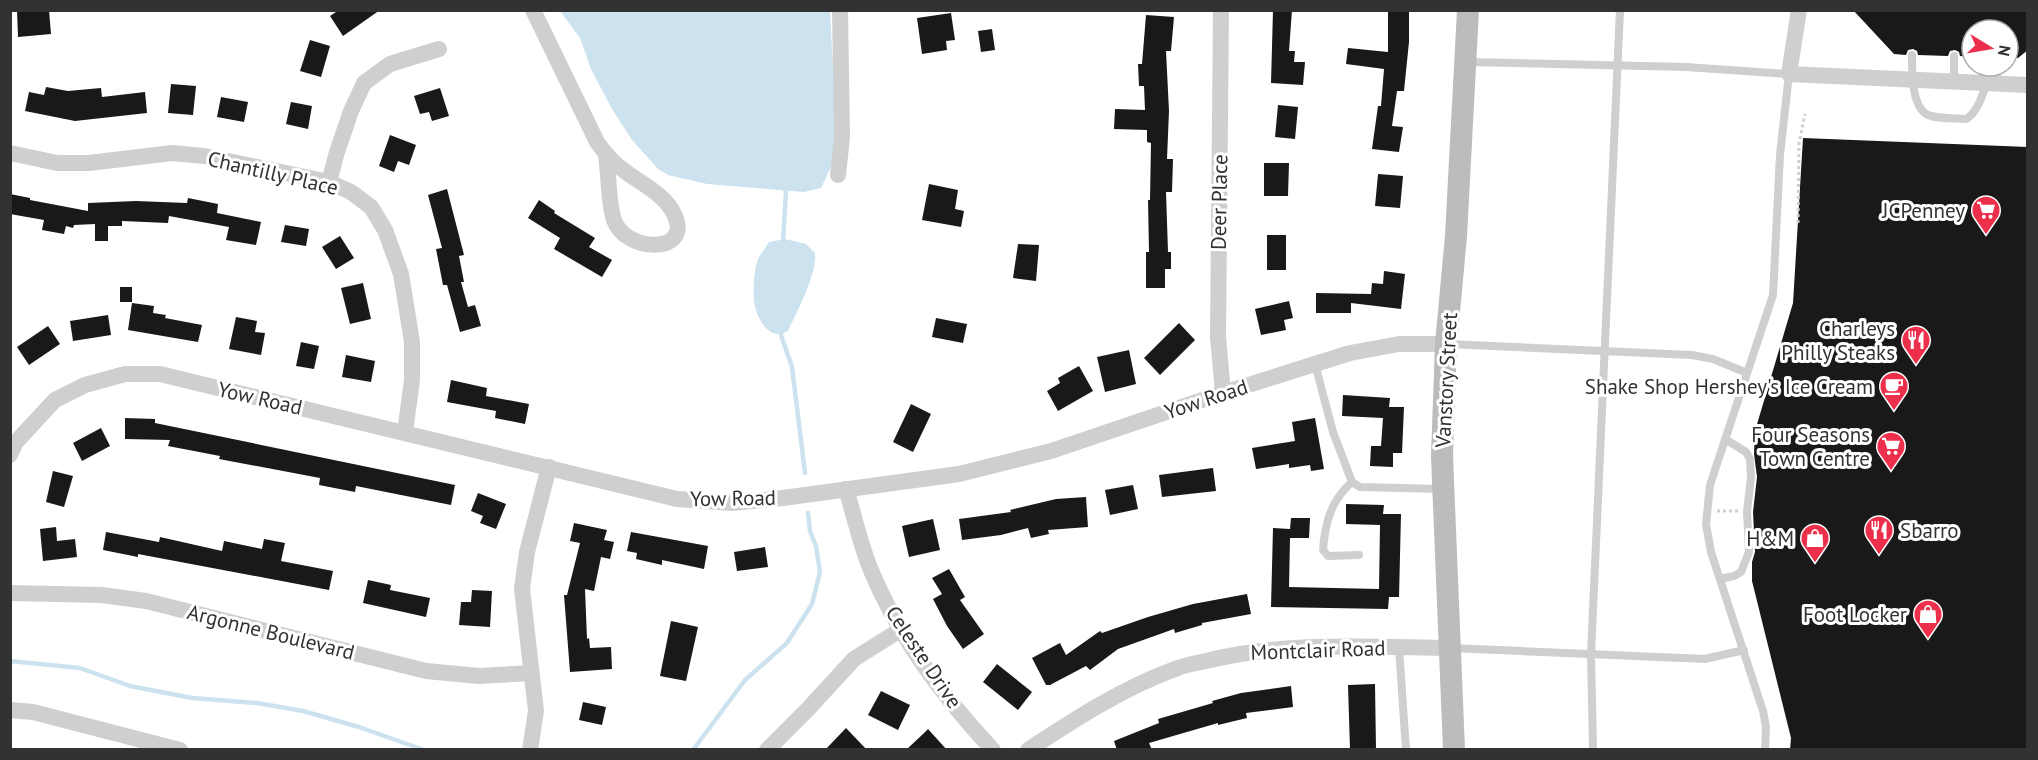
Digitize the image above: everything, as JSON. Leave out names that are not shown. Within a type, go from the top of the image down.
[{"type":"street","points":[[533,10],[606,156],[663,200],[674,213],[677,225],[676,236],[666,244],[655,246],[636,242],[626,236],[614,222],[606,156]]},
{"type":"street","points":[[838,175],[842,137],[840,10]]},
{"type":"street","name":"Deer Place","points":[[1221,10],[1218,337],[1223,393]]},
{"type":"street","name":"Vanstory Street","points":[[1454,750],[1442,456],[1446,344],[1455,236],[1468,10]]},
{"type":"street","points":[[1799,10],[1789,74],[2028,85]]},
{"type":"street","points":[[329,182],[351,111],[364,83],[390,64],[439,49]]},
{"type":"street","name":"Chantilly Place","points":[[10,153],[57,164],[172,153],[204,156],[329,182],[351,192],[371,207],[385,230],[401,274],[412,342],[412,380],[405,432]]},
{"type":"street","name":"Yow Road","points":[[10,456],[16,442],[55,400],[86,385],[125,374],[160,374],[677,499],[732,503],[959,474],[1051,451],[1350,352],[1399,344],[1446,344]]},
{"type":"street","points":[[530,750],[536,711],[522,589],[527,552],[549,467]]},
{"type":"street","name":"Celeste Drive","points":[[846,489],[870,567],[900,630],[930,674],[993,750]]},
{"type":"street","name":"Argonne Boulevard","points":[[10,593],[102,595],[146,602],[426,670],[479,676],[531,673]]},
{"type":"street","points":[[767,750],[854,659],[900,630]]},
{"type":"street","name":"Montclair Road","points":[[1028,750],[1106,701],[1177,668],[1250,652],[1317,646],[1451,648]]},
{"type":"street","points":[[10,710],[33,712],[180,750]]},
{"type":"lane","points":[[1593,750],[1591,654],[1620,10]]},
{"type":"lane","points":[[1912,55],[1912,80],[1917,102],[1926,114],[1944,117],[1966,118],[1970,116],[1993,78]]},
{"type":"lane","points":[[1954,56],[1954,82]]},
{"type":"lane","points":[[1465,62],[1789,74],[1780,155],[1773,295],[1710,485],[1706,511],[1711,552],[1763,711],[1766,727],[1765,750]]},
{"type":"lane","points":[[1446,344],[1692,355],[1713,359],[1747,373]]},
{"type":"lane","points":[[1315,364],[1333,432],[1352,482],[1360,487],[1444,489]]},
{"type":"lane","points":[[1720,579],[1741,572],[1749,552],[1747,512],[1751,477],[1750,459],[1746,452],[1725,440]]},
{"type":"lane","points":[[1352,482],[1341,492],[1335,502],[1325,529],[1323,550],[1328,556],[1359,555]]},
{"type":"lane","points":[[1399,647],[1406,750]]},
{"type":"lane","points":[[1451,648],[1705,659],[1744,650]]},
{"type":"path","points":[[1798,223],[1799,143],[1805,114]]},
{"type":"path","points":[[1706,511],[1747,512]]},
{"type":"water","points":[[560,11],[830,11],[836,123],[832,165],[821,188],[804,192],[707,184],[668,175],[658,169],[632,140],[612,109],[591,69],[580,38]]},
{"type":"water","points":[[785,239],[806,244],[815,253],[815,262],[806,293],[788,331],[781,334],[769,331],[760,320],[754,300],[754,276],[758,259],[769,242]]},
{"type":"building","points":[[17,10],[49,10],[51,34],[18,37]]},
{"type":"building","points":[[339,10],[380,10],[343,36],[330,16]]},
{"type":"building","points":[[1273,10],[1292,10],[1289,51],[1295,51],[1294,62],[1305,62],[1303,85],[1271,83]]},
{"type":"building","points":[[1388,10],[1409,10],[1409,42],[1404,91],[1397,91],[1392,126],[1403,127],[1399,152],[1372,149],[1378,106],[1381,106],[1384,69],[1346,64],[1348,48],[1388,52]]},
{"type":"building","points":[[1853,10],[2028,10],[2028,50],[2020,56],[2020,18],[1960,18],[1960,56],[1955,50],[1950,51],[1948,56],[1918,55],[1913,49],[1908,50],[1906,55],[1894,54]]},
{"type":"building","points":[[951,13],[955,40],[946,41],[947,50],[922,54],[917,18]]},
{"type":"building","points":[[1146,15],[1174,17],[1171,51],[1166,51],[1169,111],[1167,159],[1173,159],[1172,192],[1166,192],[1168,252],[1171,252],[1171,269],[1165,269],[1165,288],[1146,288],[1151,143],[1147,142],[1147,130],[1114,129],[1115,109],[1145,110],[1144,86],[1139,86],[1138,64],[1142,64]]},
{"type":"building","points":[[992,29],[995,50],[981,52],[978,31]]},
{"type":"building","points":[[310,40],[330,46],[321,77],[300,71]]},
{"type":"building","points":[[171,84],[196,86],[193,115],[168,113]]},
{"type":"building","points":[[46,87],[68,91],[101,88],[102,97],[145,92],[147,113],[75,121],[25,111],[29,92],[44,95]]},
{"type":"building","points":[[440,88],[449,116],[432,121],[429,112],[420,114],[414,96]]},
{"type":"building","points":[[221,97],[248,102],[244,122],[217,117]]},
{"type":"building","points":[[291,102],[312,106],[308,129],[286,124]]},
{"type":"building","points":[[1278,105],[1298,107],[1295,139],[1275,137]]},
{"type":"building","points":[[390,135],[416,145],[409,165],[398,161],[394,172],[379,166]]},
{"type":"building","name":"Four Seasons Town Centre","points":[[1803,138],[2028,147],[2028,750],[1790,750],[1791,738],[1752,581],[1752,562],[1755,552],[1753,512],[1757,477],[1754,454],[1755,431],[1793,303]]},
{"type":"building","points":[[1264,163],[1289,163],[1288,196],[1264,196]]},
{"type":"building","points":[[1378,174],[1403,176],[1400,208],[1375,206]]},
{"type":"building","points":[[929,184],[958,190],[955,209],[964,211],[961,227],[922,220]]},
{"type":"building","points":[[447,189],[464,255],[459,256],[464,282],[461,282],[468,307],[475,305],[481,326],[460,332],[447,285],[443,285],[436,249],[442,248],[428,195]]},
{"type":"building","points":[[10,194],[88,211],[88,203],[136,201],[187,203],[188,198],[218,204],[217,213],[261,222],[256,245],[226,240],[229,227],[169,216],[168,223],[122,221],[122,226],[108,226],[108,241],[95,241],[95,224],[74,225],[73,228],[66,226],[64,234],[42,230],[44,220],[10,214]]},
{"type":"building","points":[[539,200],[555,211],[554,213],[595,238],[589,247],[612,260],[602,277],[554,249],[560,238],[528,218]]},
{"type":"building","points":[[285,225],[309,229],[306,246],[281,242]]},
{"type":"building","points":[[1267,235],[1286,235],[1286,270],[1267,270]]},
{"type":"building","points":[[340,236],[354,258],[336,269],[322,247]]},
{"type":"building","points":[[1018,244],[1039,245],[1036,281],[1013,278]]},
{"type":"building","points":[[1384,271],[1405,274],[1401,309],[1351,303],[1351,313],[1316,313],[1316,293],[1371,294],[1372,283],[1383,284]]},
{"type":"building","points":[[363,283],[371,319],[350,324],[341,288]]},
{"type":"building","points":[[120,287],[132,287],[132,302],[120,302]]},
{"type":"building","points":[[1289,301],[1293,318],[1284,320],[1286,330],[1261,335],[1255,309]]},
{"type":"building","points":[[132,303],[154,306],[153,313],[166,315],[165,318],[202,325],[198,342],[128,330]]},
{"type":"building","points":[[108,315],[111,335],[73,341],[70,321]]},
{"type":"building","points":[[236,317],[257,321],[255,332],[265,333],[261,355],[229,349]]},
{"type":"building","points":[[936,318],[967,324],[963,343],[932,337]]},
{"type":"building","points":[[1179,323],[1195,340],[1160,375],[1144,358]]},
{"type":"building","points":[[48,326],[60,344],[29,365],[17,347]]},
{"type":"building","points":[[301,342],[319,346],[314,369],[296,366]]},
{"type":"building","points":[[1129,350],[1136,384],[1105,392],[1097,357]]},
{"type":"building","points":[[346,355],[375,361],[371,382],[342,377]]},
{"type":"building","points":[[1079,366],[1093,391],[1058,411],[1047,391],[1060,383],[1058,378]]},
{"type":"building","points":[[451,380],[487,388],[486,396],[529,404],[525,424],[495,418],[496,411],[447,402]]},
{"type":"building","points":[[1343,395],[1390,398],[1389,407],[1404,407],[1402,453],[1393,453],[1393,467],[1370,466],[1371,446],[1381,446],[1383,418],[1342,416]]},
{"type":"building","points":[[911,404],[931,414],[913,452],[893,442]]},
{"type":"building","points":[[125,418],[155,419],[155,423],[455,485],[451,505],[356,486],[355,492],[319,485],[320,478],[219,459],[220,456],[168,446],[170,440],[125,439]]},
{"type":"building","points":[[1315,418],[1324,469],[1311,471],[1310,465],[1289,468],[1289,464],[1256,469],[1252,448],[1295,441],[1292,422]]},
{"type":"building","points":[[101,428],[110,446],[82,461],[73,443]]},
{"type":"building","points":[[1213,468],[1216,491],[1162,497],[1159,475]]},
{"type":"building","points":[[53,471],[73,476],[64,507],[46,502]]},
{"type":"building","points":[[1133,485],[1138,509],[1110,515],[1105,490]]},
{"type":"building","points":[[478,493],[506,504],[496,529],[480,523],[483,516],[471,511]]},
{"type":"building","points":[[1086,497],[1088,527],[1048,530],[1049,534],[1031,538],[1028,528],[1001,535],[962,540],[959,519],[1011,512],[1010,510],[1056,499]]},
{"type":"building","points":[[1346,504],[1384,505],[1383,514],[1401,514],[1399,597],[1389,597],[1388,609],[1271,607],[1273,528],[1290,529],[1291,518],[1310,518],[1309,538],[1290,538],[1289,587],[1379,589],[1380,525],[1346,524]]},
{"type":"building","points":[[933,519],[940,550],[909,557],[902,526]]},
{"type":"building","points":[[574,523],[607,530],[604,540],[614,542],[610,559],[601,557],[594,591],[585,589],[587,639],[589,638],[590,648],[611,647],[612,669],[570,672],[564,595],[567,595],[580,543],[570,541]]},
{"type":"building","points":[[56,527],[57,541],[75,539],[77,557],[43,561],[40,529]]},
{"type":"building","points":[[106,532],[159,542],[160,537],[222,551],[224,541],[262,549],[264,539],[285,543],[281,561],[333,571],[329,590],[138,554],[138,557],[103,550]]},
{"type":"building","points":[[631,532],[708,546],[704,569],[662,560],[662,565],[636,559],[637,553],[627,551]]},
{"type":"building","points":[[765,547],[768,567],[737,571],[734,552]]},
{"type":"building","points":[[949,569],[965,597],[960,600],[984,634],[963,649],[947,626],[933,599],[942,594],[932,578]]},
{"type":"building","points":[[368,580],[391,585],[390,590],[430,598],[426,617],[363,603]]},
{"type":"building","points":[[472,590],[492,591],[490,627],[459,625],[461,602],[471,602]]},
{"type":"building","points":[[1247,594],[1251,614],[1202,623],[1202,625],[1175,633],[1174,629],[1118,649],[1090,670],[1086,666],[1050,685],[1046,685],[1032,658],[1060,643],[1066,655],[1100,631],[1102,633],[1193,604]]},
{"type":"building","points":[[671,621],[698,627],[686,681],[660,676]]},
{"type":"building","points":[[997,664],[1032,692],[1018,710],[983,682]]},
{"type":"building","points":[[1375,684],[1376,750],[1350,750],[1348,685]]},
{"type":"building","points":[[1291,686],[1293,707],[1246,713],[1247,718],[1218,725],[1218,723],[1149,743],[1152,750],[1117,750],[1114,741],[1159,723],[1158,719],[1241,693]]},
{"type":"building","points":[[881,691],[910,705],[898,730],[868,715]]},
{"type":"building","points":[[583,702],[606,707],[602,725],[579,720]]},
{"type":"building","points":[[846,728],[867,750],[825,750]]},
{"type":"building","points":[[928,729],[947,750],[906,750],[923,734]]},
{"type":"waterway","points":[[782,186],[786,191],[783,242]]},
{"type":"waterway","points":[[782,329],[781,335],[792,367],[805,473]]},
{"type":"waterway","points":[[693,750],[745,680],[787,643],[812,604],[820,572],[808,513]]},
{"type":"waterway","points":[[10,661],[80,668],[130,686],[192,698],[257,703],[303,711],[359,727],[424,750]]},
{"type":"place","name":"JCPenney","points":[[1986,236]]},
{"type":"place","name":"Charleys Philly Steaks","points":[[1916,366]]},
{"type":"place","name":"Shake Shop Hershey's Ice Cream","points":[[1894,412]]},
{"type":"place","name":"Four Seasons Town Centre","points":[[1891,472]]},
{"type":"place","name":"Sbarro","points":[[1879,556]]},
{"type":"place","name":"H&M","points":[[1815,564]]},
{"type":"place","name":"Foot Locker","points":[[1928,640]]}]
